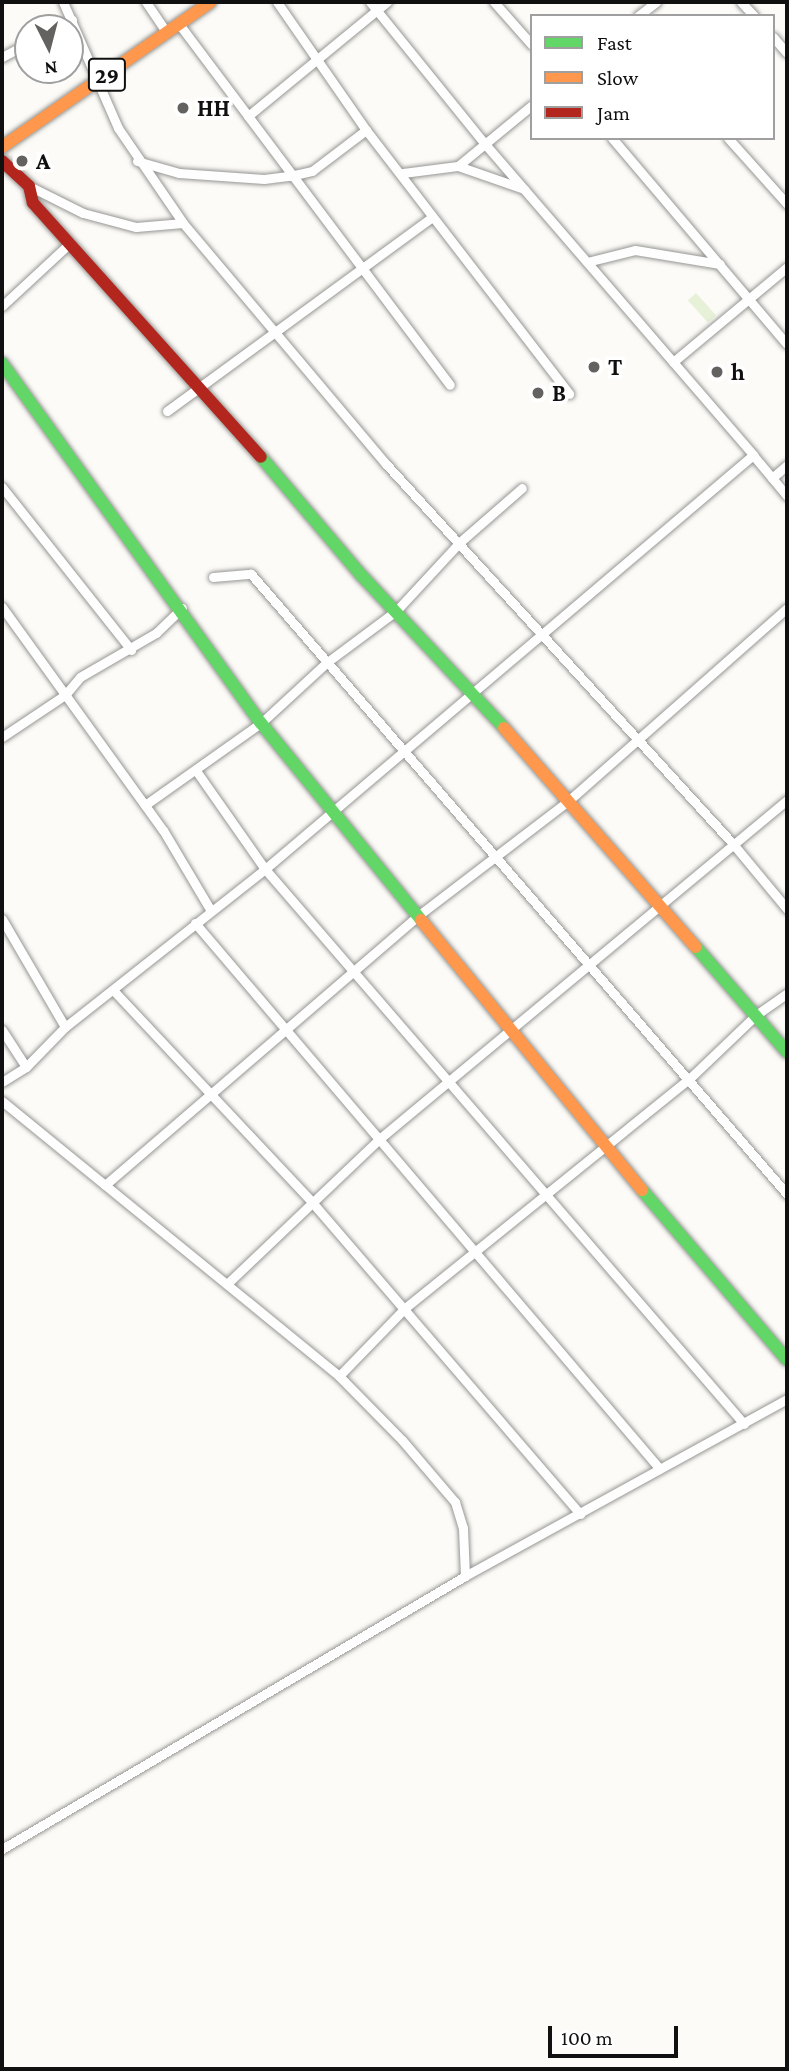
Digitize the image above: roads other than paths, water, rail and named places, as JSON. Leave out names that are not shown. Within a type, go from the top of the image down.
[{"type":"street","points":[[146,2],[166,32]]},
{"type":"street","name":"29","points":[[2,147],[211,2]]},
{"type":"street","points":[[277,2],[320,58],[366,130],[403,173],[432,217],[569,394]]},
{"type":"street","points":[[248,116],[320,58],[373,6],[387,2]]},
{"type":"street","points":[[494,2],[530,43]]},
{"type":"street","points":[[641,14],[656,2]]},
{"type":"street","points":[[373,6],[485,144],[787,496]]},
{"type":"street","points":[[179,23],[290,176],[364,269],[450,385]]},
{"type":"street","points":[[775,39],[787,53]]},
{"type":"street","points":[[84,51],[96,82],[137,162],[183,223],[278,332],[386,464],[734,845],[787,909]]},
{"type":"street","points":[[458,166],[530,107]]},
{"type":"street","points":[[137,162],[178,173],[264,179],[290,176],[312,171],[366,130]]},
{"type":"street","points":[[614,140],[787,344]]},
{"type":"street","points":[[730,140],[787,204]]},
{"type":"street","points":[[2,161],[29,186],[83,213],[136,227],[183,223]]},
{"type":"street","points":[[403,173],[458,166],[526,189]]},
{"type":"street","points":[[29,186],[33,203],[201,386],[362,576],[472,692],[787,1052]]},
{"type":"street","points":[[167,411],[432,217]]},
{"type":"street","points":[[2,306],[70,243]]},
{"type":"street","points":[[587,262],[635,250],[720,264]]},
{"type":"street","points":[[673,362],[787,267]]},
{"type":"street","points":[[2,363],[79,477],[182,608],[261,723],[513,1030],[605,1147],[787,1360]]},
{"type":"street","points":[[2,1082],[26,1067],[65,1027],[209,909],[265,869],[403,749],[753,455]]},
{"type":"street","points":[[772,478],[787,465]]},
{"type":"street","points":[[2,487],[131,650]]},
{"type":"street","points":[[145,805],[197,772],[261,723],[326,663],[397,610],[460,542],[522,488]]},
{"type":"street","points":[[213,577],[251,574],[787,1194]]},
{"type":"street","points":[[2,607],[145,805],[209,909]]},
{"type":"street","points":[[3,736],[65,695],[80,677],[131,650],[182,608]]},
{"type":"street","points":[[105,1185],[210,1091],[419,915],[567,802],[636,738],[787,608]]},
{"type":"street","points":[[197,772],[265,869],[744,1424]]},
{"type":"street","points":[[227,1284],[311,1201],[379,1140],[452,1083],[659,905],[787,800]]},
{"type":"street","points":[[2,919],[65,1027]]},
{"type":"street","points":[[195,923],[282,1031],[477,1252],[659,1468]]},
{"type":"street","points":[[113,990],[311,1201],[580,1514]]},
{"type":"street","points":[[339,1376],[405,1308],[688,1080],[756,1015],[787,993]]},
{"type":"street","points":[[2,1031],[26,1067]]},
{"type":"street","points":[[2,1101],[339,1376],[402,1440],[455,1502],[463,1528],[465,1576]]},
{"type":"street","points":[[2,1849],[465,1576],[787,1399]]},
{"type":"place","name":"HH","points":[[183,108]]},
{"type":"place","name":"A","points":[[22,161]]},
{"type":"place","name":"T","points":[[594,367]]},
{"type":"place","name":"h","points":[[717,372]]},
{"type":"place","name":"B","points":[[538,393]]}]
